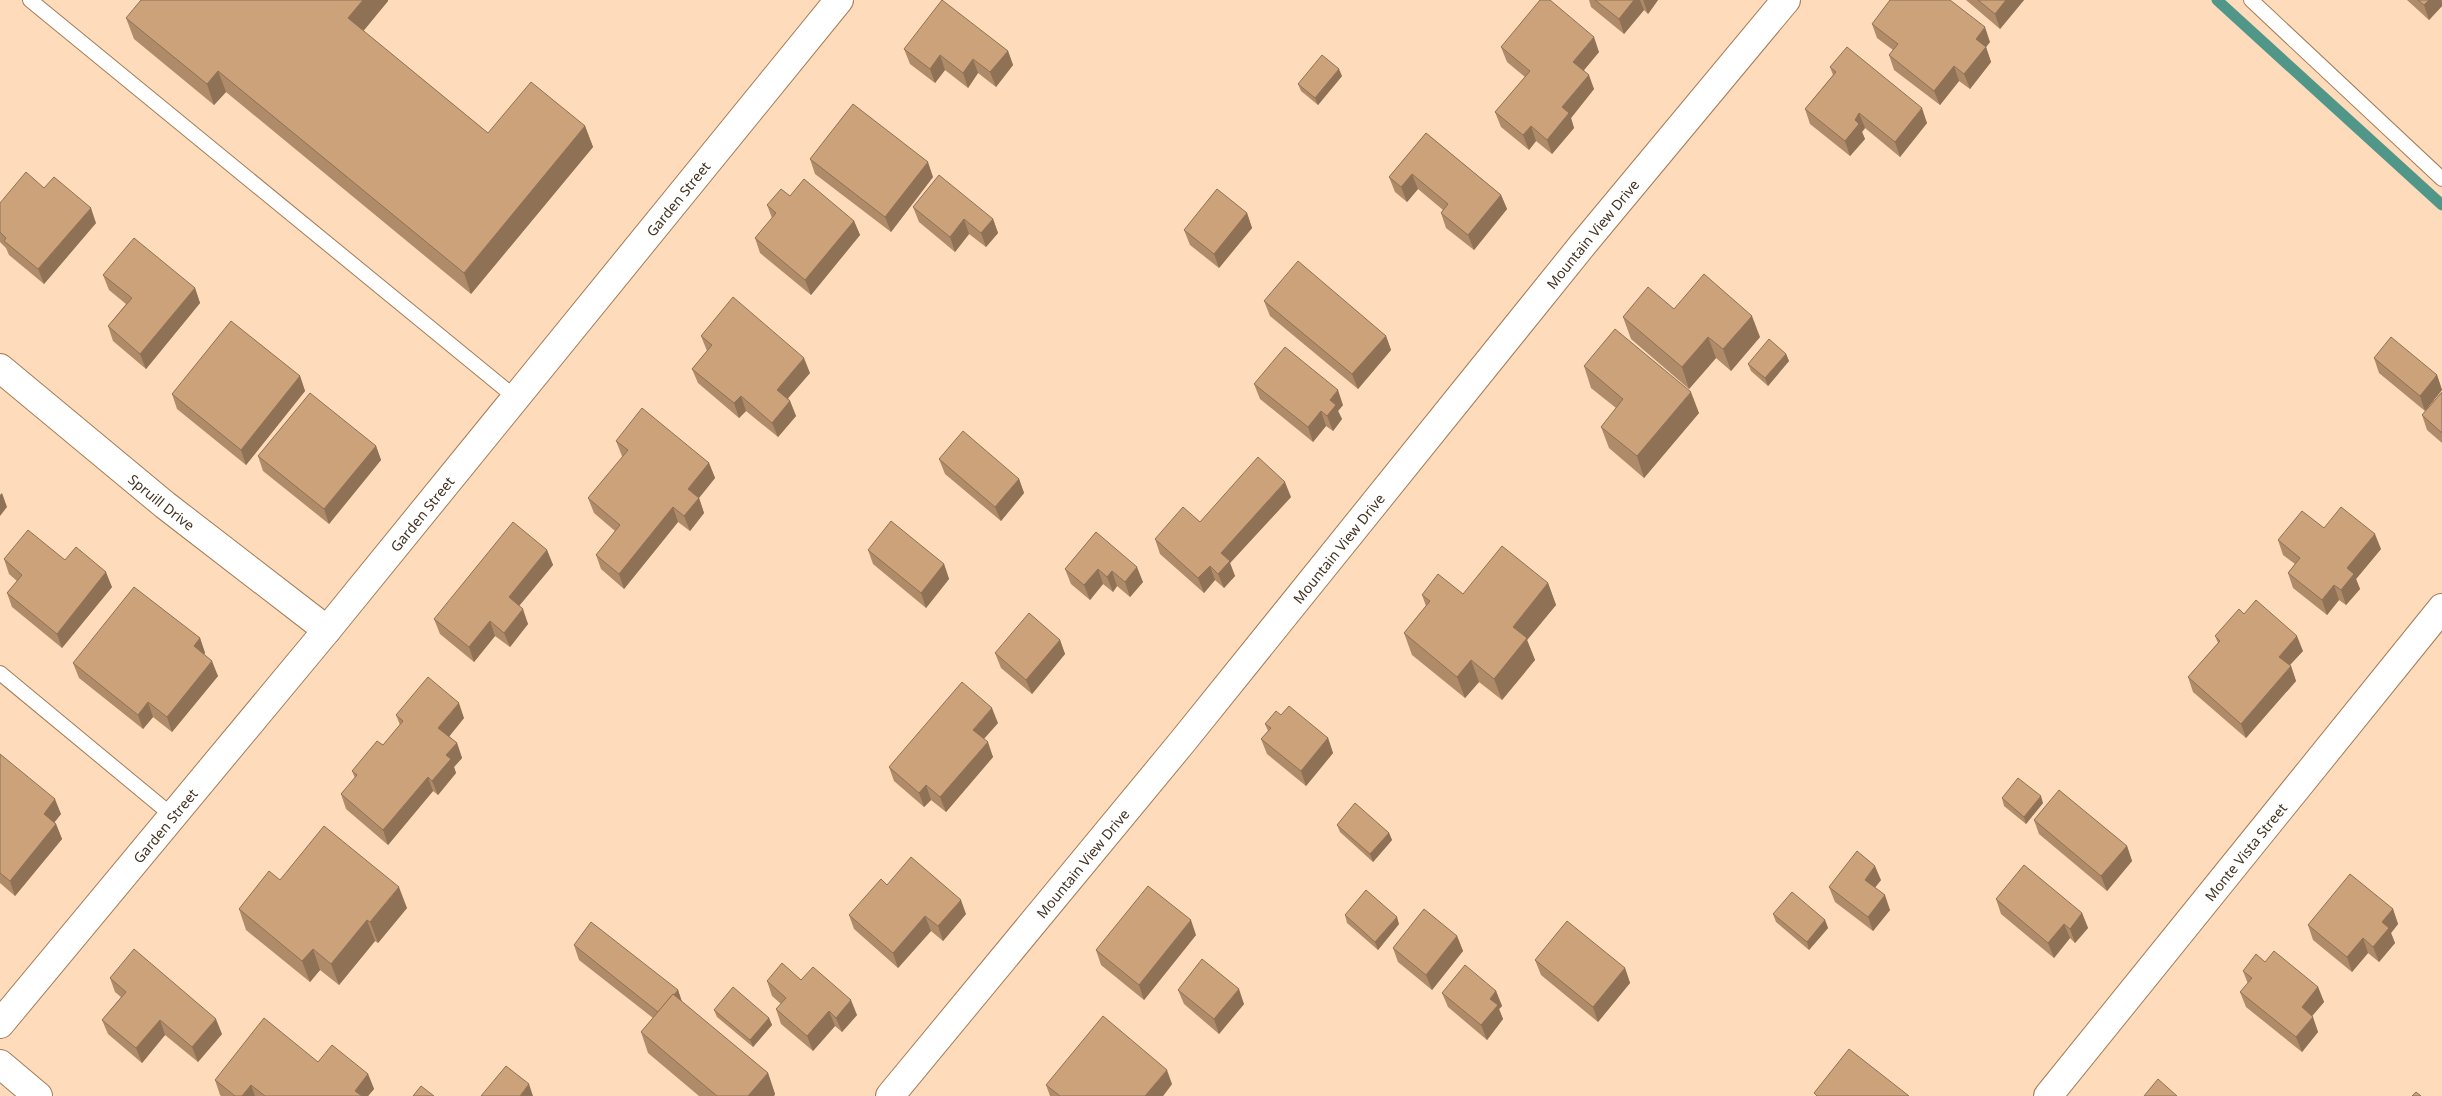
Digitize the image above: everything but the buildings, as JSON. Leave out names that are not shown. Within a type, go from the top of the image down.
[{"type":"street","name":"Garden Street","points":[[0,1024],[174,817],[839,0]]},
{"type":"street","name":"Mountain View Drive","points":[[890,1096],[1183,741],[1584,243],[1786,0]]},
{"type":"street","name":"Spruill Drive","points":[[0,368],[165,505],[327,630]]},
{"type":"street","name":"Monte Vista Street","points":[[2048,1096],[2442,608]]},
{"type":"street","points":[[0,1064],[38,1096]]},
{"type":"lane","points":[[30,0],[516,398]]},
{"type":"lane","points":[[2250,0],[2442,179]]},
{"type":"lane","points":[[0,673],[174,817]]},
{"type":"waterway","points":[[2217,0],[2442,205]]}]
